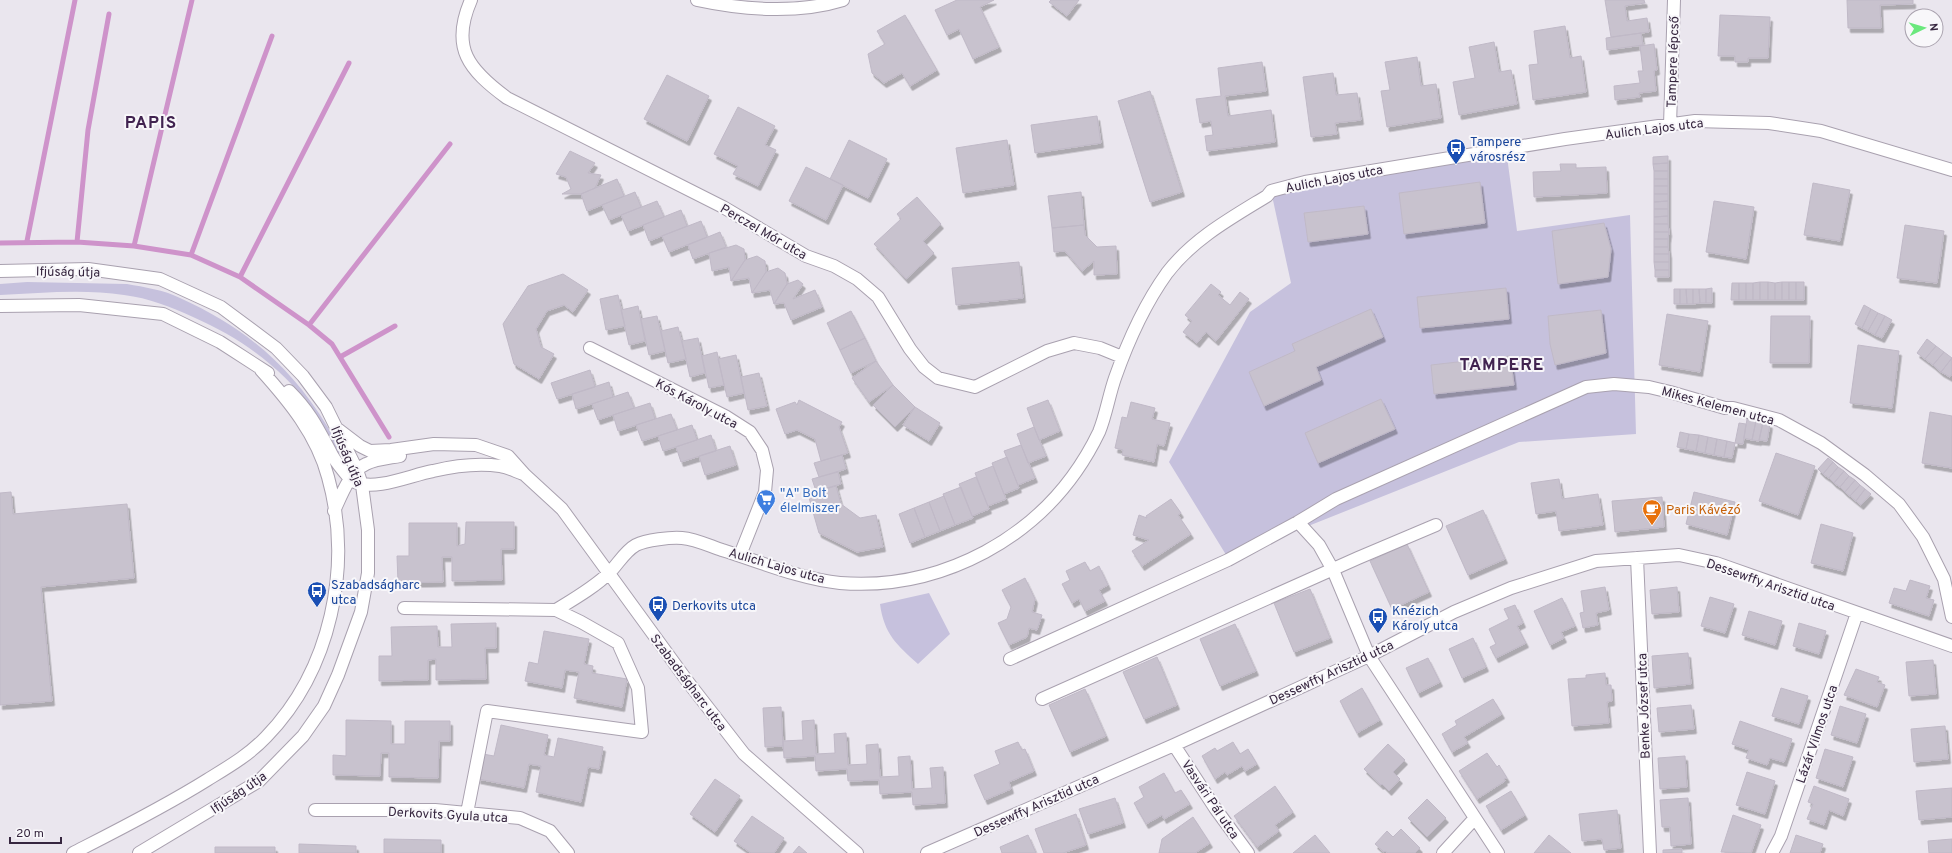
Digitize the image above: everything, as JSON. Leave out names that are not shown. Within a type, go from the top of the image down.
[{"type":"street","name":"Perczel Mór utca","points":[[471,0],[464,18],[462,41],[469,62],[485,82],[508,98],[723,207],[806,256],[834,266],[857,279],[878,298],[910,349],[924,367],[938,378],[975,387],[1047,351],[1074,343],[1100,348],[1122,357]]},
{"type":"street","points":[[697,0],[716,4],[780,9],[831,4],[843,0]]},
{"type":"street","name":"Tampere lépcső","points":[[1670,125],[1674,0]]},
{"type":"street","name":"Aulich Lajos utca","points":[[556,610],[572,601],[609,573],[636,545],[660,539],[682,538],[805,576],[839,583],[883,584],[920,578],[956,565],[984,552],[1021,530],[1055,499],[1077,472],[1099,430],[1122,357],[1139,318],[1168,273],[1198,240],[1267,196],[1271,191],[1305,182],[1565,138],[1695,121],[1769,123],[1821,131],[1952,170]]},
{"type":"street","name":"Ifjúság útja","points":[[0,271],[88,269],[160,279],[220,307],[246,324],[282,354],[303,376],[326,407],[337,428],[354,475],[334,511]]},
{"type":"street","name":"Ifjúság útja","points":[[0,306],[79,305],[163,314],[220,342],[261,370],[272,375],[306,409],[319,429],[332,457],[354,475],[362,485],[368,530],[368,573],[361,612],[338,675],[324,706],[303,736],[260,781],[139,853]]},
{"type":"street","name":"Kós Károly utca","points":[[590,348],[725,416],[750,432],[762,450],[767,470],[765,492],[740,555]]},
{"type":"street","name":"Ifjúság útja","points":[[73,853],[178,798],[242,758],[266,738],[295,703],[320,650],[334,606],[338,568],[334,511],[328,476],[314,442],[292,404],[261,370]]},
{"type":"street","name":"Mikes Kelemen utca","points":[[1298,522],[1336,500],[1586,387],[1614,384],[1649,387],[1779,420],[1821,443],[1865,475],[1899,504],[1922,536],[1944,579],[1952,617]]},
{"type":"street","name":"Szabadságharc utca","points":[[337,428],[360,446],[370,451],[377,452],[434,444],[476,445],[508,456],[562,509],[688,682],[744,754],[857,853]]},
{"type":"street","name":"Szabadságharc utca","points":[[354,475],[367,463],[452,445]]},
{"type":"street","name":"Szabadságharc utca","points":[[362,485],[401,480],[432,471],[469,465],[500,466],[525,474]]},
{"type":"street","points":[[1010,659],[1228,560],[1298,522],[1319,545],[1333,570],[1369,656],[1498,853]]},
{"type":"street","points":[[1042,699],[1436,525]]},
{"type":"street","name":"Dessewffy Arisztid utca","points":[[927,853],[1174,745],[1369,656],[1454,612],[1511,588],[1596,561],[1679,555],[1716,563],[1952,646]]},
{"type":"street","name":"Benke József utca","points":[[1637,558],[1650,853]]},
{"type":"street","points":[[404,608],[556,610],[618,643],[638,688],[642,732],[487,711],[467,813]]},
{"type":"street","name":"Lázár Vilmos utca","points":[[1772,853],[1781,836],[1857,613]]},
{"type":"street","name":"Vasvári Pál utca","points":[[1174,745],[1215,808],[1248,853]]},
{"type":"street","name":"Derkovits Gyula utca","points":[[315,810],[435,810],[520,818],[550,831],[568,853]]},
{"type":"street","points":[[1443,853],[1475,818]]},
{"type":"shaded area","points":[[1506,149],[1517,231],[1630,215],[1636,434],[1519,442],[1228,558],[1169,462],[1250,312],[1291,283],[1271,191]]},
{"type":"shaded area","points":[[27,282],[127,284],[174,295],[203,309],[245,335],[281,366],[313,404],[342,450],[349,466],[345,467],[331,438],[314,411],[289,381],[260,356],[228,335],[160,303],[133,296],[94,292],[0,295],[0,284]]},
{"type":"shaded area","points":[[929,593],[950,634],[918,664],[898,645],[888,631],[880,604]]},
{"type":"building","points":[[957,0],[994,0],[980,7],[999,47],[973,59],[959,29],[947,35],[935,10]]},
{"type":"building","points":[[1051,0],[1079,0],[1067,16],[1049,2]]},
{"type":"building","points":[[1605,0],[1644,0],[1645,3],[1625,6],[1627,21],[1647,18],[1649,32],[1611,37]]},
{"type":"building","points":[[1847,0],[1913,0],[1913,4],[1880,5],[1881,28],[1848,28]]},
{"type":"building","points":[[905,15],[937,70],[910,86],[902,73],[884,83],[872,73],[868,54],[885,44],[877,31]]},
{"type":"building","points":[[1720,15],[1770,17],[1768,58],[1748,58],[1748,62],[1735,62],[1735,56],[1718,56]]},
{"type":"building","points":[[1565,26],[1570,58],[1581,56],[1586,92],[1533,100],[1529,65],[1538,64],[1534,31]]},
{"type":"building","points":[[1641,33],[1643,45],[1607,50],[1606,38]]},
{"type":"building","points":[[1494,42],[1499,72],[1511,70],[1517,104],[1459,115],[1453,82],[1475,78],[1469,47]]},
{"type":"building","points":[[1654,44],[1657,70],[1654,71],[1656,91],[1639,93],[1640,97],[1615,100],[1614,86],[1640,83],[1638,71],[1643,71],[1640,46]]},
{"type":"building","points":[[1417,57],[1421,86],[1436,84],[1441,118],[1387,127],[1381,91],[1390,90],[1385,62]]},
{"type":"building","points":[[1262,62],[1266,91],[1225,96],[1228,116],[1271,110],[1275,142],[1207,151],[1205,136],[1213,135],[1211,121],[1200,123],[1196,99],[1221,96],[1218,68]]},
{"type":"building","points":[[1333,73],[1336,95],[1357,93],[1361,120],[1335,123],[1337,134],[1311,137],[1303,77]]},
{"type":"building","points":[[667,75],[709,96],[687,141],[644,119]]},
{"type":"building","points":[[1150,91],[1182,192],[1150,202],[1118,101]]},
{"type":"building","points":[[738,107],[775,126],[765,145],[776,150],[758,186],[733,174],[738,166],[714,154]]},
{"type":"building","points":[[1097,116],[1101,143],[1035,153],[1031,125]]},
{"type":"building","points":[[849,140],[887,159],[868,198],[830,179]]},
{"type":"building","points":[[1007,140],[1014,185],[963,193],[956,148]]},
{"type":"building","points":[[570,151],[595,163],[588,173],[601,175],[595,188],[581,194],[562,194],[571,189],[566,177],[556,174]]},
{"type":"building","points":[[1668,156],[1668,163],[1653,164],[1653,157]]},
{"type":"building","points":[[1668,163],[1668,171],[1654,171],[1653,164]]},
{"type":"building","points":[[1560,164],[1576,164],[1576,168],[1606,167],[1607,193],[1534,197],[1533,172],[1561,171]]},
{"type":"building","points":[[806,167],[843,185],[826,220],[789,201]]},
{"type":"building","points":[[1654,171],[1668,171],[1668,179],[1654,179]]},
{"type":"building","points":[[617,179],[624,196],[587,211],[581,194]]},
{"type":"building","points":[[1654,179],[1668,179],[1668,186],[1654,186]]},
{"type":"building","points":[[1480,182],[1485,223],[1404,234],[1399,193]]},
{"type":"building","points":[[1813,183],[1850,190],[1840,241],[1804,235]]},
{"type":"building","points":[[1654,186],[1668,186],[1668,194],[1654,194]]},
{"type":"building","points":[[635,192],[641,207],[609,220],[602,205]]},
{"type":"building","points":[[1081,192],[1084,225],[1052,228],[1048,196]]},
{"type":"building","points":[[1654,194],[1668,194],[1668,201],[1654,202]]},
{"type":"building","points":[[917,197],[941,224],[923,241],[934,253],[906,279],[874,244],[901,219],[897,214]]},
{"type":"building","points":[[657,201],[664,217],[628,231],[621,215]]},
{"type":"building","points":[[1668,201],[1668,209],[1654,209],[1654,202]]},
{"type":"building","points":[[1714,201],[1754,207],[1746,259],[1706,252]]},
{"type":"building","points":[[1364,206],[1368,234],[1308,242],[1304,213]]},
{"type":"building","points":[[1654,209],[1668,209],[1668,216],[1654,217]]},
{"type":"building","points":[[681,210],[687,226],[649,241],[643,225]]},
{"type":"building","points":[[1668,216],[1668,224],[1654,224],[1654,217]]},
{"type":"building","points":[[701,221],[707,237],[669,252],[662,236]]},
{"type":"building","points":[[1604,223],[1611,249],[1608,277],[1558,284],[1552,231]]},
{"type":"building","points":[[1654,224],[1668,224],[1669,232],[1654,232]]},
{"type":"building","points":[[1084,225],[1085,235],[1097,247],[1116,246],[1117,274],[1094,275],[1094,261],[1082,271],[1065,251],[1054,252],[1052,228]]},
{"type":"building","points":[[1905,225],[1944,231],[1937,283],[1897,278]]},
{"type":"building","points":[[720,232],[726,247],[693,259],[688,245]]},
{"type":"building","points":[[1654,232],[1669,232],[1668,239],[1654,239]]},
{"type":"building","points":[[1654,239],[1668,239],[1668,247],[1654,247]]},
{"type":"building","points":[[736,245],[744,249],[745,260],[731,281],[729,267],[712,271],[709,253]]},
{"type":"building","points":[[1654,247],[1668,247],[1669,254],[1654,254]]},
{"type":"building","points":[[1654,254],[1669,254],[1669,262],[1654,262]]},
{"type":"building","points":[[757,256],[765,261],[766,272],[752,293],[749,278],[731,281],[745,260]]},
{"type":"building","points":[[1019,262],[1023,298],[956,305],[952,268]]},
{"type":"building","points":[[1654,262],[1669,262],[1669,270],[1655,270]]},
{"type":"building","points":[[778,268],[785,273],[787,284],[774,304],[770,290],[752,293],[766,272]]},
{"type":"building","points":[[1655,270],[1669,270],[1669,277],[1655,277]]},
{"type":"building","points":[[563,274],[588,290],[573,312],[564,305],[547,311],[536,329],[541,347],[554,354],[539,379],[514,364],[503,324],[528,286]]},
{"type":"building","points":[[798,280],[803,284],[793,299],[815,290],[822,307],[791,320],[784,303],[774,304],[787,284]]},
{"type":"building","points":[[1760,282],[1768,282],[1768,300],[1760,300]]},
{"type":"building","points":[[1760,282],[1760,300],[1753,300],[1753,283]]},
{"type":"building","points":[[1768,282],[1775,283],[1775,300],[1768,300]]},
{"type":"building","points":[[1782,282],[1789,282],[1789,300],[1782,300]]},
{"type":"building","points":[[1782,282],[1782,300],[1775,300],[1775,283]]},
{"type":"building","points":[[1789,282],[1796,282],[1796,300],[1789,300]]},
{"type":"building","points":[[1796,282],[1804,282],[1804,300],[1796,300]]},
{"type":"building","points":[[1732,283],[1739,283],[1739,300],[1731,300]]},
{"type":"building","points":[[1739,283],[1746,283],[1746,300],[1739,300]]},
{"type":"building","points":[[1746,283],[1753,283],[1753,300],[1746,300]]},
{"type":"building","points":[[1211,284],[1221,292],[1218,295],[1230,305],[1240,292],[1249,299],[1216,341],[1206,332],[1197,343],[1183,332],[1192,321],[1185,315]]},
{"type":"building","points":[[1506,288],[1509,319],[1420,328],[1417,297]]},
{"type":"building","points":[[1712,288],[1712,303],[1706,303],[1706,289]]},
{"type":"building","points":[[1674,289],[1680,289],[1680,304],[1674,304]]},
{"type":"building","points":[[1680,289],[1686,289],[1687,304],[1680,304]]},
{"type":"building","points":[[1686,289],[1693,289],[1693,304],[1687,304]]},
{"type":"building","points":[[1693,289],[1699,289],[1700,303],[1693,304]]},
{"type":"building","points":[[1699,289],[1706,289],[1706,303],[1700,303]]},
{"type":"building","points":[[618,295],[625,326],[606,330],[600,299]]},
{"type":"building","points":[[1864,305],[1871,309],[1862,328],[1855,324]]},
{"type":"building","points":[[638,306],[645,341],[629,345],[621,310]]},
{"type":"building","points":[[1371,309],[1383,337],[1316,367],[1321,380],[1264,406],[1249,372],[1295,351],[1292,344]]},
{"type":"building","points":[[1871,309],[1878,313],[1868,331],[1862,328]]},
{"type":"building","points":[[1601,310],[1606,353],[1555,365],[1550,344],[1548,316]]},
{"type":"building","points":[[851,311],[865,338],[840,350],[827,323]]},
{"type":"building","points":[[1878,313],[1885,316],[1875,335],[1868,331]]},
{"type":"building","points":[[1667,314],[1708,321],[1700,372],[1659,365]]},
{"type":"building","points":[[657,316],[665,351],[649,355],[641,319]]},
{"type":"building","points":[[1771,316],[1810,316],[1809,363],[1770,363]]},
{"type":"building","points":[[1885,316],[1892,320],[1882,338],[1875,335]]},
{"type":"building","points":[[678,327],[686,359],[668,363],[661,331]]},
{"type":"building","points":[[698,338],[705,373],[690,377],[682,341]]},
{"type":"building","points":[[865,338],[876,361],[851,373],[840,350]]},
{"type":"building","points":[[1927,339],[1936,346],[1925,359],[1917,353]]},
{"type":"building","points":[[1858,345],[1899,351],[1892,408],[1850,403]]},
{"type":"building","points":[[1936,346],[1944,352],[1933,365],[1925,359]]},
{"type":"building","points":[[717,352],[724,385],[709,388],[702,356]]},
{"type":"building","points":[[1944,352],[1952,358],[1941,372],[1933,365]]},
{"type":"building","points":[[736,355],[744,393],[727,397],[718,359]]},
{"type":"building","points":[[1510,356],[1514,385],[1434,394],[1431,365]]},
{"type":"building","points":[[1952,358],[1952,374],[1950,377],[1941,372]]},
{"type":"building","points":[[876,361],[893,385],[869,402],[852,378]]},
{"type":"building","points":[[590,370],[595,387],[557,399],[551,383]]},
{"type":"building","points":[[759,373],[767,406],[748,410],[741,377]]},
{"type":"building","points":[[609,382],[613,397],[576,409],[572,394]]},
{"type":"building","points":[[893,385],[915,407],[895,427],[873,405]]},
{"type":"building","points":[[628,392],[634,408],[598,420],[592,404]]},
{"type":"building","points":[[1381,399],[1395,429],[1318,463],[1305,433]]},
{"type":"building","points":[[799,400],[842,422],[839,427],[848,453],[821,461],[815,439],[797,430],[785,434],[776,409],[795,402],[797,405]]},
{"type":"building","points":[[1048,400],[1060,431],[1039,440],[1027,408]]},
{"type":"building","points":[[1131,402],[1155,408],[1152,419],[1170,423],[1164,446],[1157,444],[1154,462],[1122,455],[1123,450],[1115,448],[1122,417],[1127,418]]},
{"type":"building","points":[[650,403],[655,419],[618,431],[613,415]]},
{"type":"building","points":[[915,407],[940,423],[929,441],[903,425]]},
{"type":"building","points":[[1930,412],[1952,416],[1952,468],[1922,463]]},
{"type":"building","points":[[671,414],[677,430],[642,441],[636,425]]},
{"type":"building","points":[[1747,419],[1756,421],[1752,440],[1744,438]]},
{"type":"building","points":[[1756,421],[1763,422],[1759,441],[1752,440]]},
{"type":"building","points":[[1763,422],[1770,424],[1767,441],[1759,440]]},
{"type":"building","points":[[1739,423],[1746,424],[1743,444],[1735,443]]},
{"type":"building","points":[[692,425],[697,440],[663,451],[658,436]]},
{"type":"building","points":[[1034,427],[1046,456],[1028,463],[1017,434]]},
{"type":"building","points":[[1680,432],[1689,434],[1686,449],[1677,447]]},
{"type":"building","points":[[1689,434],[1699,435],[1696,451],[1686,449]]},
{"type":"building","points":[[711,435],[716,451],[681,462],[676,447]]},
{"type":"building","points":[[1699,435],[1708,437],[1705,453],[1696,451]]},
{"type":"building","points":[[1708,437],[1717,439],[1714,455],[1705,453]]},
{"type":"building","points":[[1717,439],[1727,441],[1724,457],[1714,455]]},
{"type":"building","points":[[1727,441],[1735,443],[1732,458],[1724,457]]},
{"type":"building","points":[[1021,445],[1035,478],[1018,485],[1004,451]]},
{"type":"building","points":[[730,446],[736,465],[705,475],[699,456]]},
{"type":"building","points":[[1776,453],[1815,466],[1798,515],[1759,501]]},
{"type":"building","points":[[842,455],[846,469],[819,477],[814,463]]},
{"type":"building","points":[[1007,457],[1019,488],[1004,494],[992,463]]},
{"type":"building","points":[[1828,458],[1833,462],[1823,474],[1818,469]]},
{"type":"building","points":[[1833,462],[1838,467],[1829,478],[1823,474]]},
{"type":"building","points":[[993,466],[1006,499],[988,506],[975,473]]},
{"type":"building","points":[[1838,467],[1844,471],[1834,483],[1829,478]]},
{"type":"building","points":[[1844,471],[1849,476],[1840,487],[1834,483]]},
{"type":"building","points":[[838,472],[841,484],[816,491],[812,479]]},
{"type":"building","points":[[1849,476],[1855,480],[1845,492],[1840,487]]},
{"type":"building","points":[[976,477],[989,509],[972,516],[959,484]]},
{"type":"building","points":[[1559,479],[1562,499],[1598,494],[1603,525],[1559,531],[1556,511],[1536,514],[1531,483]]},
{"type":"building","points":[[1855,480],[1860,485],[1850,496],[1845,492]]},
{"type":"building","points":[[1860,485],[1865,489],[1856,501],[1850,496]]},
{"type":"building","points":[[836,486],[841,504],[813,512],[808,494]]},
{"type":"building","points":[[961,487],[973,518],[955,525],[943,494]]},
{"type":"building","points":[[1865,489],[1871,494],[1861,505],[1856,501]]},
{"type":"building","points":[[11,492],[13,514],[127,504],[134,578],[41,587],[52,701],[0,705],[0,493]]},
{"type":"building","points":[[1694,492],[1735,502],[1727,535],[1686,524]]},
{"type":"building","points":[[944,496],[955,525],[940,531],[929,502]]},
{"type":"building","points":[[1662,497],[1664,527],[1615,532],[1612,501]]},
{"type":"building","points":[[1171,499],[1181,513],[1178,515],[1191,534],[1142,566],[1132,551],[1149,540],[1133,535],[1139,515],[1147,518],[1146,516]]},
{"type":"building","points":[[929,502],[940,531],[925,537],[914,508]]},
{"type":"building","points":[[841,504],[860,518],[876,515],[883,547],[857,552],[819,533],[813,512]]},
{"type":"building","points":[[914,508],[925,537],[910,543],[899,514]]},
{"type":"building","points":[[1483,510],[1505,559],[1468,575],[1446,526]]},
{"type":"building","points":[[466,522],[514,522],[514,549],[501,549],[502,580],[452,581],[452,557],[442,557],[443,582],[398,583],[397,556],[409,556],[409,523],[457,523],[457,546],[465,544]]},
{"type":"building","points":[[1821,524],[1853,533],[1843,571],[1811,563]]},
{"type":"building","points":[[1407,544],[1429,592],[1392,609],[1370,561]]},
{"type":"building","points":[[1085,562],[1090,571],[1099,566],[1108,585],[1099,590],[1105,601],[1085,611],[1079,599],[1072,603],[1062,584],[1070,580],[1066,571]]},
{"type":"building","points":[[1025,578],[1035,599],[1032,612],[1042,615],[1037,630],[1029,628],[1027,637],[1009,645],[998,623],[1007,619],[1011,607],[1002,590]]},
{"type":"building","points":[[1910,580],[1930,586],[1926,598],[1934,600],[1929,616],[1889,603],[1894,588],[1906,591]]},
{"type":"building","points":[[1605,587],[1609,610],[1596,613],[1598,625],[1583,628],[1580,613],[1584,612],[1581,591]]},
{"type":"building","points":[[1677,587],[1679,612],[1652,614],[1650,590]]},
{"type":"building","points":[[1310,589],[1330,638],[1294,652],[1274,603]]},
{"type":"building","points":[[1710,597],[1734,604],[1725,633],[1701,626]]},
{"type":"building","points":[[1562,598],[1575,626],[1561,632],[1564,638],[1550,645],[1534,611]]},
{"type":"building","points":[[1515,605],[1523,623],[1517,626],[1526,643],[1496,658],[1490,647],[1496,644],[1489,629],[1509,619],[1504,609]]},
{"type":"building","points":[[1749,611],[1782,621],[1775,645],[1742,635]]},
{"type":"building","points":[[496,623],[496,648],[485,648],[486,679],[436,680],[436,659],[428,660],[428,680],[379,681],[379,656],[392,656],[391,627],[437,626],[438,647],[452,647],[451,624]]},
{"type":"building","points":[[1799,623],[1826,631],[1819,654],[1793,646]]},
{"type":"building","points":[[1235,624],[1256,671],[1220,686],[1200,639]]},
{"type":"building","points":[[544,631],[589,639],[584,664],[593,666],[592,673],[627,679],[622,707],[574,698],[579,672],[565,670],[562,688],[525,681],[529,662],[538,664]]},
{"type":"building","points":[[1473,638],[1486,667],[1462,678],[1449,649]]},
{"type":"building","points":[[1688,653],[1691,684],[1654,688],[1652,656]]},
{"type":"building","points":[[1157,657],[1177,705],[1144,719],[1123,672]]},
{"type":"building","points":[[1428,658],[1440,682],[1418,693],[1406,668]]},
{"type":"building","points":[[1933,660],[1936,694],[1909,696],[1906,662]]},
{"type":"building","points":[[1856,669],[1879,677],[1877,682],[1885,685],[1877,707],[1844,695]]},
{"type":"building","points":[[1605,673],[1606,685],[1611,685],[1612,701],[1607,702],[1609,723],[1572,726],[1568,679],[1586,678],[1586,675]]},
{"type":"building","points":[[1362,688],[1380,720],[1357,733],[1340,701]]},
{"type":"building","points":[[1781,688],[1808,696],[1799,724],[1772,716]]},
{"type":"building","points":[[1085,689],[1106,736],[1070,752],[1049,705]]},
{"type":"building","points":[[1493,699],[1502,714],[1464,737],[1468,743],[1452,752],[1442,734],[1457,725],[1455,721]]},
{"type":"building","points":[[1691,705],[1694,729],[1659,732],[1657,708]]},
{"type":"building","points":[[1840,706],[1866,714],[1857,743],[1831,735]]},
{"type":"building","points":[[781,707],[783,746],[765,747],[763,708]]},
{"type":"building","points":[[346,720],[391,721],[391,744],[405,744],[405,721],[450,721],[450,741],[439,741],[438,778],[389,777],[389,753],[381,753],[380,776],[333,775],[333,755],[346,756]]},
{"type":"building","points":[[814,720],[816,754],[835,753],[834,734],[846,733],[848,765],[867,764],[866,745],[878,744],[880,777],[899,776],[898,757],[910,756],[912,789],[932,788],[930,768],[943,767],[945,803],[913,805],[912,792],[880,794],[879,780],[848,781],[847,769],[816,771],[815,756],[784,758],[783,741],[803,740],[802,721]]},
{"type":"building","points":[[1740,721],[1792,739],[1784,762],[1770,758],[1767,765],[1746,758],[1749,750],[1732,744]]},
{"type":"building","points":[[501,725],[548,735],[544,755],[554,757],[558,738],[603,747],[599,769],[588,767],[581,802],[536,792],[541,766],[529,764],[524,788],[478,779],[483,754],[494,756]]},
{"type":"building","points":[[1945,726],[1948,759],[1914,762],[1911,729]]},
{"type":"building","points":[[1018,742],[1022,750],[1025,749],[1034,771],[1009,782],[1011,789],[985,800],[974,775],[1000,764],[995,751]]},
{"type":"building","points":[[1233,742],[1240,754],[1248,749],[1257,764],[1245,771],[1242,766],[1227,775],[1225,772],[1215,779],[1202,756],[1215,748],[1217,751]]},
{"type":"building","points":[[1388,744],[1405,760],[1393,772],[1400,779],[1389,791],[1364,769]]},
{"type":"building","points":[[1825,749],[1853,757],[1843,787],[1816,778]]},
{"type":"building","points":[[1487,753],[1497,767],[1499,765],[1507,778],[1504,779],[1505,781],[1477,799],[1459,771]]},
{"type":"building","points":[[1685,756],[1687,787],[1660,789],[1658,758]]},
{"type":"building","points":[[1747,772],[1775,781],[1765,814],[1736,805]]},
{"type":"building","points":[[1164,773],[1175,793],[1181,790],[1190,804],[1164,819],[1162,815],[1146,824],[1134,803],[1144,797],[1139,787]]},
{"type":"building","points":[[715,779],[740,796],[715,832],[690,814]]},
{"type":"building","points":[[1275,786],[1293,812],[1275,825],[1279,831],[1257,847],[1234,816]]},
{"type":"building","points":[[1814,786],[1849,799],[1843,816],[1829,810],[1824,825],[1807,819],[1813,804],[1808,802]]},
{"type":"building","points":[[1952,788],[1952,817],[1919,820],[1916,791]]},
{"type":"building","points":[[1511,791],[1525,815],[1501,830],[1486,806]]},
{"type":"building","points":[[1115,798],[1123,823],[1088,834],[1079,809]]},
{"type":"building","points":[[1688,798],[1691,844],[1671,846],[1670,827],[1662,827],[1660,800]]},
{"type":"building","points":[[1427,799],[1446,818],[1427,837],[1408,818]]},
{"type":"building","points":[[1617,810],[1621,848],[1604,850],[1602,839],[1582,841],[1579,814]]},
{"type":"building","points":[[1076,814],[1086,845],[1063,853],[1044,853],[1035,829]]},
{"type":"building","points":[[1733,815],[1761,825],[1751,853],[1721,852]]},
{"type":"building","points":[[752,816],[784,838],[774,853],[751,853],[734,841]]},
{"type":"building","points":[[1193,817],[1210,843],[1195,853],[1159,853],[1162,839]]},
{"type":"building","points":[[1401,829],[1420,848],[1415,853],[1388,853],[1385,851],[1384,852],[1375,844],[1387,831],[1393,837]]},
{"type":"building","points":[[1028,835],[1036,853],[1002,853],[1000,847]]},
{"type":"building","points":[[1315,835],[1330,853],[1293,853]]},
{"type":"building","points":[[1549,835],[1571,853],[1534,853]]},
{"type":"building","points":[[1796,835],[1823,844],[1820,853],[1790,853]]},
{"type":"building","points":[[384,839],[441,840],[441,853],[384,853]]},
{"type":"building","points":[[1952,839],[1952,853],[1929,853],[1928,841]]},
{"type":"building","points":[[299,844],[356,846],[356,853],[299,853]]},
{"type":"building","points":[[799,846],[807,853],[793,853]]},
{"type":"building","points":[[215,847],[275,847],[275,853],[215,853]]},
{"type":"building","points":[[1682,849],[1682,853],[1663,853],[1663,850]]},
{"type":"waterway","points":[[27,241],[75,0]]},
{"type":"waterway","points":[[134,246],[192,0]]},
{"type":"waterway","points":[[77,242],[88,130],[109,14]]},
{"type":"waterway","points":[[191,255],[272,36]]},
{"type":"waterway","points":[[240,277],[349,63]]},
{"type":"waterway","points":[[309,325],[450,144]]},
{"type":"waterway","points":[[0,243],[77,242],[134,246],[191,255],[240,277],[309,325],[332,344],[389,437]]},
{"type":"waterway","points":[[340,357],[395,326]]},
{"type":"place","name":"Tampere városrész","points":[[1456,165]]},
{"type":"place","name":"\"A\" Bolt élelmiszer","points":[[766,516]]},
{"type":"place","name":"Paris Kávézó","points":[[1652,526]]},
{"type":"place","name":"Szabadságharc utca","points":[[317,608]]},
{"type":"place","name":"Derkovits utca","points":[[658,622]]},
{"type":"place","name":"Knézich Károly utca","points":[[1378,634]]},
{"type":"district","name":"PAPIS","points":[[151,122]]},
{"type":"district","name":"TAMPERE","points":[[1502,364]]}]
